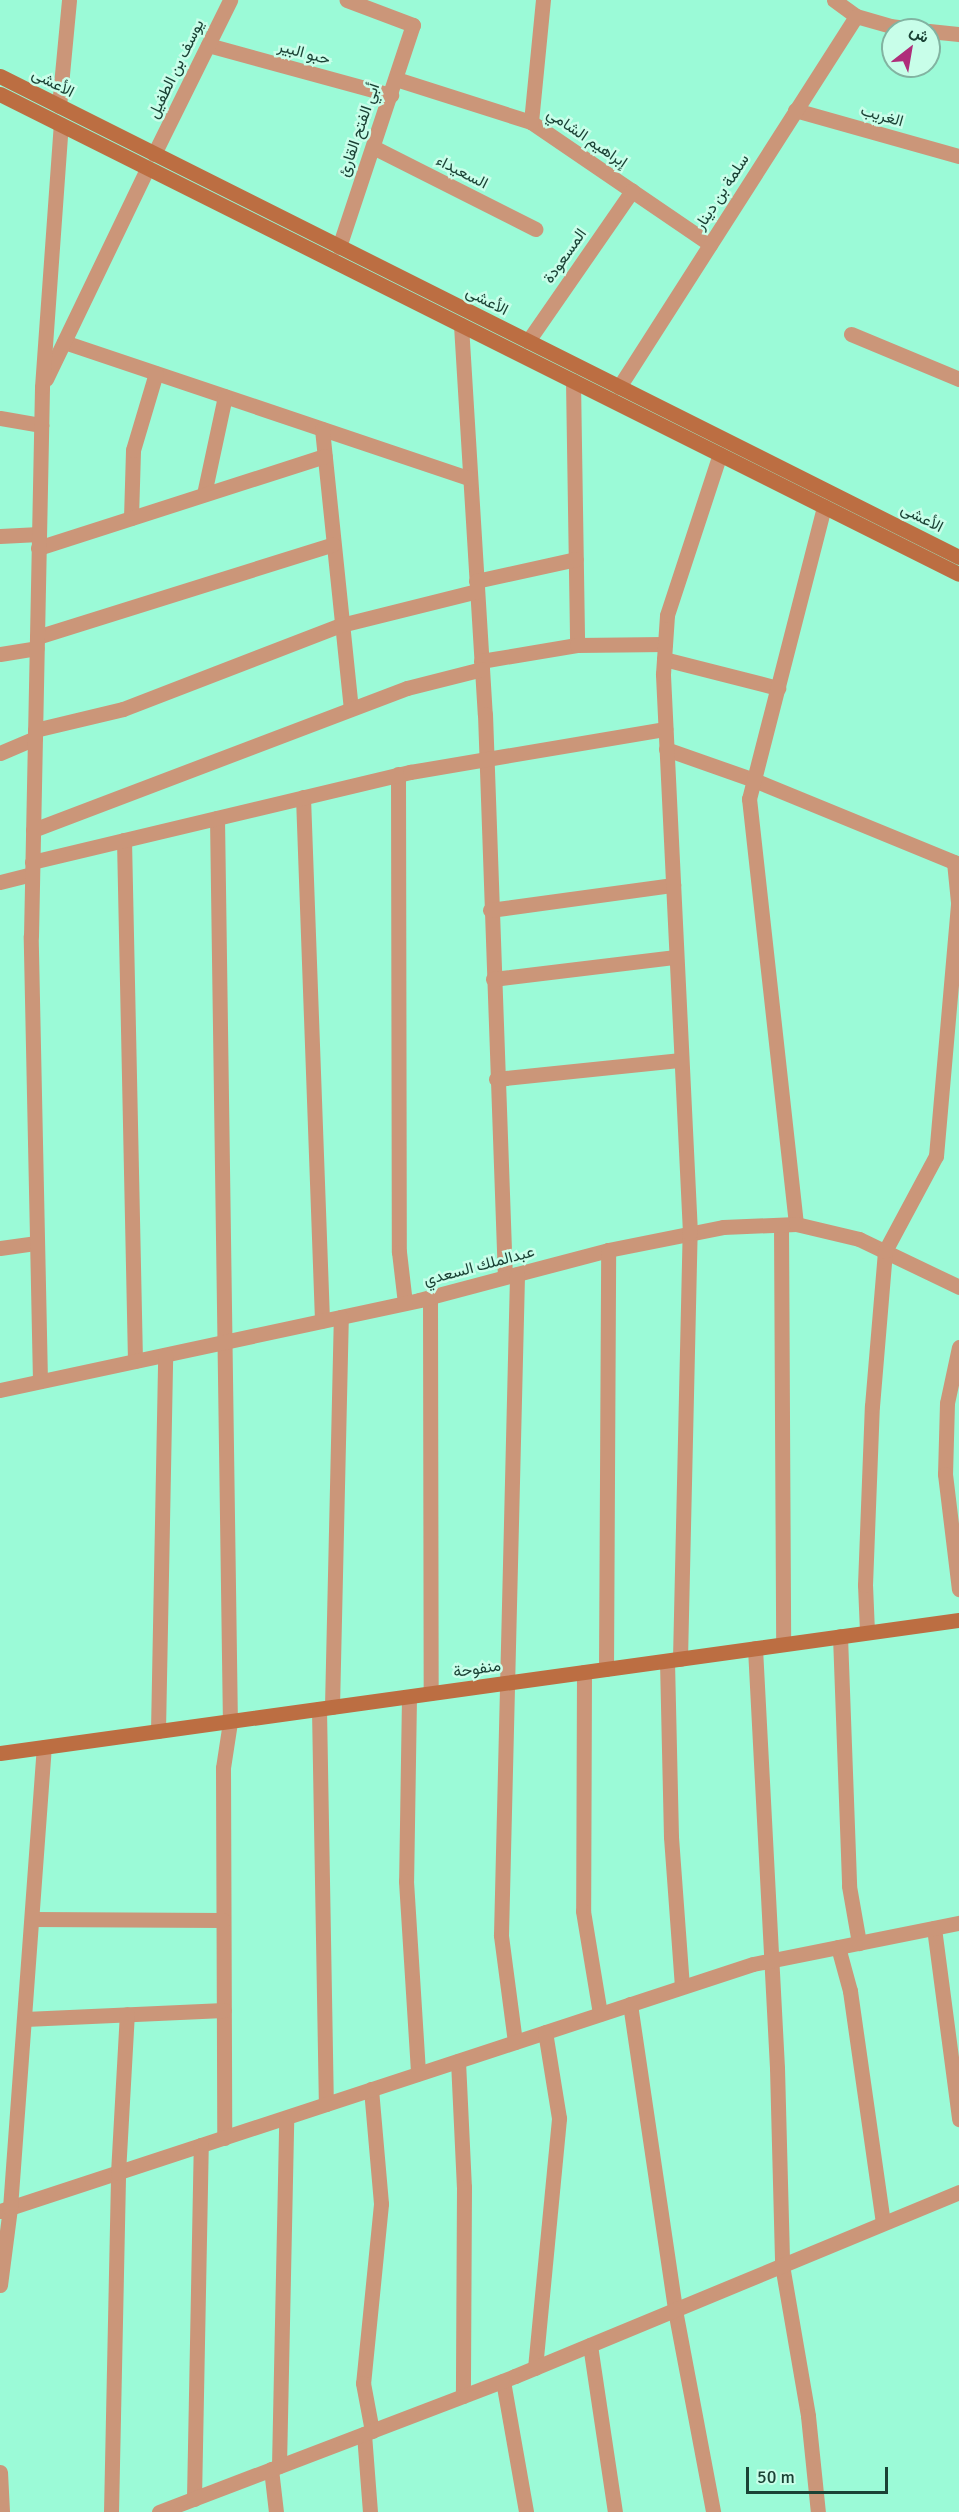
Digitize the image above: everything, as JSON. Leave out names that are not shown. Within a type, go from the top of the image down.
[{"type":"street","points":[[58,105],[69,0]]},
{"type":"street","name":"يوسف بن الطفيل","points":[[154,154],[230,0]]},
{"type":"street","points":[[347,0],[374,5]]},
{"type":"street","points":[[531,123],[543,0]]},
{"type":"street","points":[[834,0],[856,16],[881,23]]},
{"type":"street","name":"أبي الفتح القارئ","points":[[339,247],[391,95],[412,25],[374,5]]},
{"type":"street","name":"سلمة بن دينار","points":[[619,387],[856,16]]},
{"type":"street","points":[[941,32],[959,34]]},
{"type":"street","name":"حبو البير","points":[[208,45],[391,95]]},
{"type":"street","name":"الأعشى","points":[[0,76],[959,556]]},
{"type":"street","name":"إبراهيم الشامي","points":[[396,79],[531,123],[710,244]]},
{"type":"street","name":"الأعشى","points":[[0,94],[959,574]]},
{"type":"street","name":"الغريب","points":[[795,110],[959,156]]},
{"type":"street","points":[[40,1381],[32,868],[42,387],[61,125]]},
{"type":"street","name":"السعيداء","points":[[373,147],[535,228]]},
{"type":"street","points":[[42,387],[147,169]]},
{"type":"street","name":"المسعودة","points":[[528,341],[632,191]]},
{"type":"street","points":[[461,325],[482,665],[496,1078],[511,1276],[507,1683],[501,1935],[515,2042]]},
{"type":"street","points":[[851,334],[959,379]]},
{"type":"street","points":[[64,342],[470,479]]},
{"type":"street","points":[[131,518],[133,450],[156,373]]},
{"type":"street","points":[[573,381],[577,645]]},
{"type":"street","points":[[204,494],[225,396]]},
{"type":"street","points":[[0,418],[41,424]]},
{"type":"street","points":[[322,429],[351,709]]},
{"type":"street","points":[[682,1987],[671,1837],[673,1660],[690,1233],[665,729],[664,652],[667,615],[720,454]]},
{"type":"street","points":[[0,536],[39,541],[131,518],[325,456]]},
{"type":"street","points":[[783,1644],[789,1225],[749,799],[824,506]]},
{"type":"street","points":[[0,654],[333,544]]},
{"type":"street","points":[[0,753],[35,734],[123,709],[341,625],[576,559]]},
{"type":"street","points":[[33,830],[407,688],[482,665],[577,645],[664,652],[778,688]]},
{"type":"street","points":[[0,882],[32,868],[124,840],[398,774],[665,729]]},
{"type":"street","points":[[666,749],[754,780],[956,863],[958,902],[936,1156],[885,1251],[872,1406],[865,1585],[867,1632]]},
{"type":"street","points":[[398,774],[399,1252],[405,1303]]},
{"type":"street","points":[[303,797],[322,1321]]},
{"type":"street","points":[[217,818],[230,1722],[223,1768],[224,2138]]},
{"type":"street","points":[[124,840],[135,1361]]},
{"type":"street","points":[[490,910],[673,885]]},
{"type":"street","points":[[493,979],[676,957]]},
{"type":"street","points":[[496,1078],[681,1060]]},
{"type":"street","name":"عبدالملك السعدي","points":[[0,1390],[405,1303],[608,1250],[723,1227],[789,1225],[859,1239],[959,1287]]},
{"type":"street","points":[[0,1248],[37,1243]]},
{"type":"street","points":[[606,1669],[608,1250]]},
{"type":"street","points":[[430,1297],[431,1693]]},
{"type":"street","points":[[326,2104],[326,1708],[341,1317]]},
{"type":"street","points":[[959,1347],[947,1403],[945,1474],[959,1589]]},
{"type":"street","points":[[158,1731],[165,1354]]},
{"type":"street","name":"منفوحة","points":[[0,1754],[959,1620]]},
{"type":"street","points":[[840,1636],[849,1886],[859,1943]]},
{"type":"street","points":[[755,1648],[771,1960],[782,2265],[808,2416],[818,2512]]},
{"type":"street","points":[[584,1672],[583,1911],[600,2014]]},
{"type":"street","points":[[409,1697],[406,1881],[418,2074]]},
{"type":"street","points":[[0,2285],[5,2210],[25,2019],[44,1747]]},
{"type":"street","points":[[33,1919],[223,1920]]},
{"type":"street","points":[[5,2210],[682,1987],[771,1960],[959,1923]]},
{"type":"street","points":[[934,1928],[959,2119]]},
{"type":"street","points":[[838,1947],[850,1991],[883,2223]]},
{"type":"street","points":[[630,2004],[675,2310],[713,2512]]},
{"type":"street","points":[[25,2019],[224,2010]]},
{"type":"street","points":[[111,2512],[118,2173],[128,2014]]},
{"type":"street","points":[[535,2368],[559,2118],[546,2032]]},
{"type":"street","points":[[458,2061],[464,2187],[463,2396]]},
{"type":"street","points":[[370,2512],[368,2432],[363,2383],[381,2204],[371,2089]]},
{"type":"street","points":[[276,2512],[275,2468],[286,2118]]},
{"type":"street","points":[[185,2505],[201,2145]]},
{"type":"street","points":[[159,2512],[185,2505],[503,2381],[959,2192]]},
{"type":"street","points":[[590,2345],[615,2512]]},
{"type":"street","points":[[503,2381],[525,2512]]},
{"type":"street","points":[[0,2472],[2,2512]]}]
